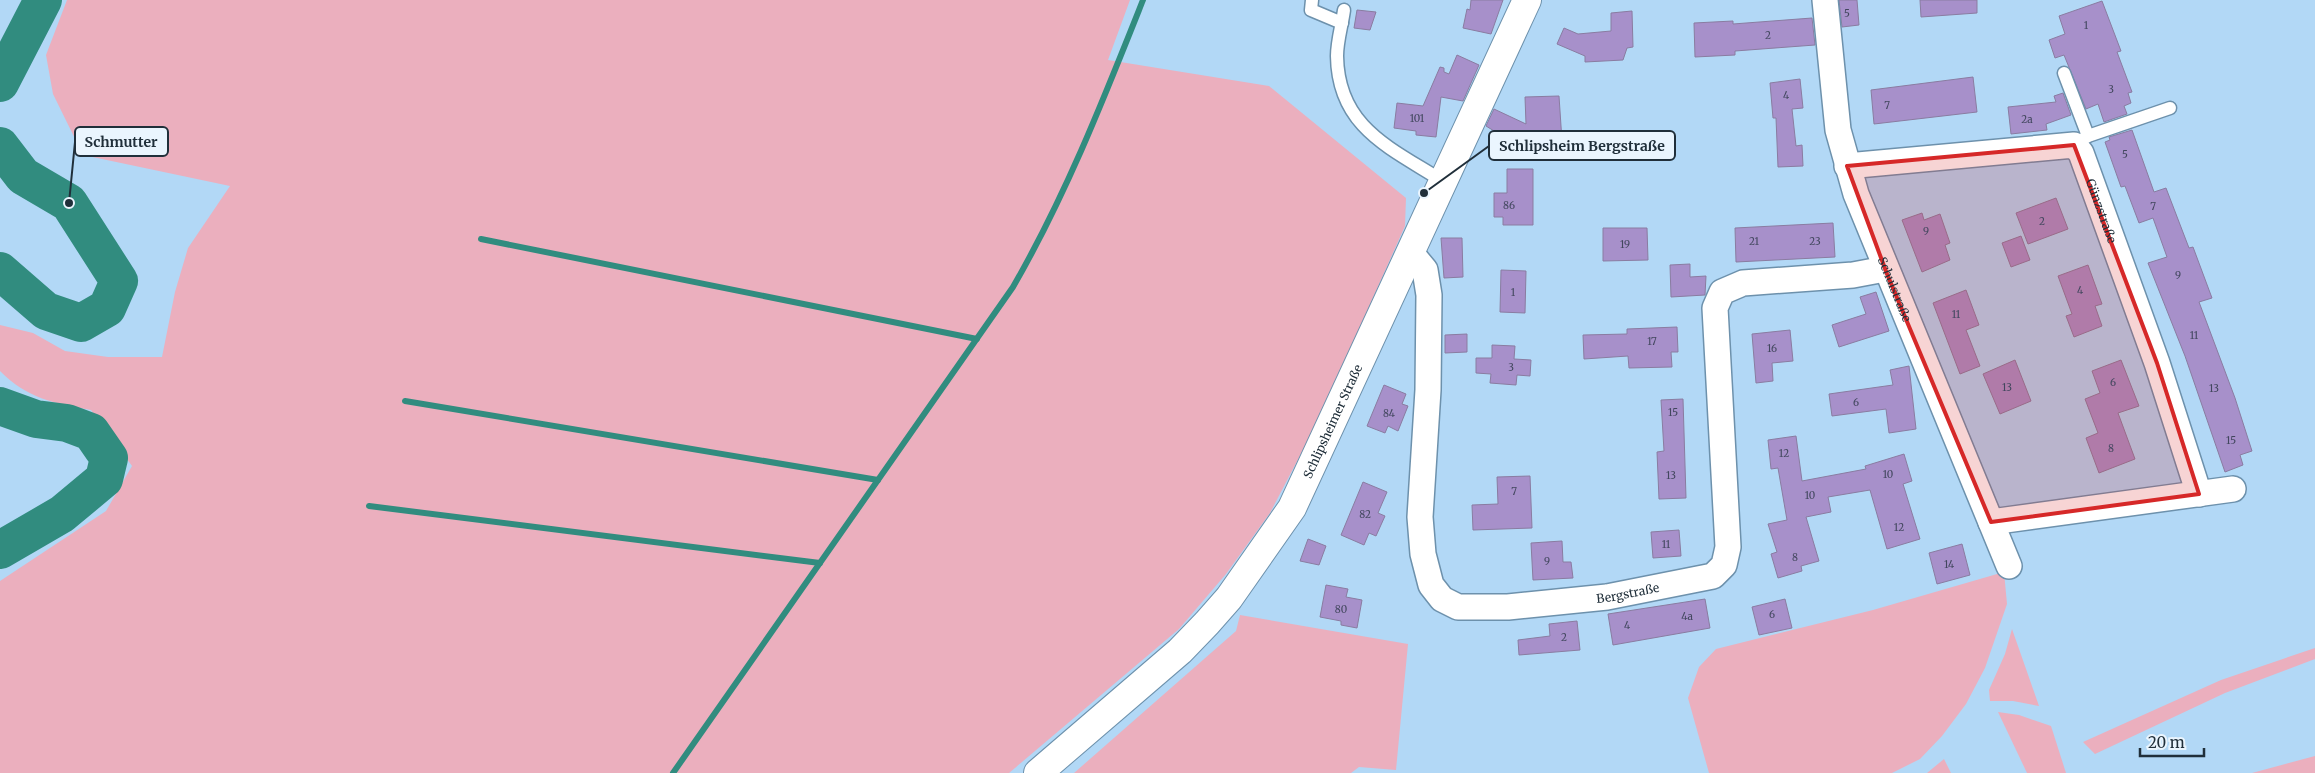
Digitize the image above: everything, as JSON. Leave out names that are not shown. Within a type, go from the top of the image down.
[{"type":"street","name":"Schlipsheimer Straße","points":[[1038,773],[1180,651],[1222,607],[1292,508],[1527,0]]},
{"type":"street","name":"Schulstraße","points":[[1825,0],[1838,130],[1856,194],[1885,268],[2010,566]]},
{"type":"street","points":[[1847,166],[2081,140]]},
{"type":"street","name":"Günzstraße","points":[[2081,140],[2080,153],[2157,363],[2199,494]]},
{"type":"street","name":"Bergstraße","points":[[1411,253],[1425,270],[1429,295],[1428,390],[1420,517],[1423,554],[1431,585],[1442,599],[1458,607],[1508,607],[1607,597],[1713,576],[1724,565],[1728,548],[1715,308],[1722,292],[1743,283],[1853,275],[1885,268]]},
{"type":"street","points":[[1991,522],[2234,489]]},
{"type":"lane","points":[[1312,0],[1312,10],[1343,17],[1337,54],[1338,73],[1345,99],[1355,119],[1371,135],[1444,182]]},
{"type":"lane","points":[[2064,73],[2081,140],[2170,108]]},
{"type":"highlighted area","points":[[2074,145],[2157,363],[2199,494],[1991,522],[1887,274],[1847,166]]},
{"type":"shaded area","points":[[67,0],[1130,0],[1108,60],[1269,86],[1406,198],[1405,226],[1318,421],[1270,513],[1226,574],[1179,629],[1009,773],[0,773],[0,581],[106,511],[132,466],[91,410],[53,402],[31,394],[0,371],[0,325],[33,333],[65,351],[108,357],[162,357],[175,292],[188,248],[230,186],[83,155],[53,94],[46,55]]},
{"type":"shaded area","points":[[2004,572],[2007,604],[1985,668],[1966,704],[1942,736],[1920,759],[1892,773],[1709,773],[1688,698],[1699,667],[1716,649],[1873,610]]},
{"type":"shaded area","points":[[1240,615],[1408,644],[1396,770],[1359,767],[1351,773],[1074,773],[1236,631]]},
{"type":"shaded area","points":[[2012,629],[2039,706],[2013,701],[1990,701],[1989,690],[2005,654]]},
{"type":"shaded area","points":[[2315,648],[2315,659],[2225,693],[2095,754],[2083,742],[2221,680]]},
{"type":"shaded area","points":[[1998,712],[2019,715],[2051,726],[2066,773],[2027,773]]},
{"type":"shaded area","points":[[2315,756],[2315,773],[2252,773]]},
{"type":"shaded area","points":[[1944,759],[1951,773],[1927,773]]},
{"type":"building","points":[[1471,0],[1503,0],[1491,34],[1463,28],[1467,9],[1470,10]]},
{"type":"building","points":[[1839,0],[1857,0],[1859,25],[1842,27]]},
{"type":"building","points":[[1920,0],[1977,0],[1977,13],[1921,17]]},
{"type":"building","points":[[2102,1],[2121,51],[2117,52],[2132,92],[2128,93],[2131,103],[2124,106],[2127,114],[2104,122],[2098,104],[2086,109],[2064,55],[2055,58],[2049,40],[2065,34],[2059,16]]},
{"type":"building","points":[[1357,10],[1376,12],[1370,30],[1354,28]]},
{"type":"building","points":[[1632,11],[1633,47],[1627,48],[1623,60],[1585,62],[1585,56],[1557,44],[1564,28],[1578,34],[1611,31],[1611,13]]},
{"type":"building","points":[[1812,18],[1815,45],[1735,51],[1735,55],[1695,57],[1694,23],[1733,21],[1733,24]]},
{"type":"building","points":[[1457,55],[1479,65],[1463,101],[1441,97],[1436,137],[1416,135],[1416,131],[1394,128],[1397,103],[1423,106],[1440,67],[1444,68],[1444,72],[1449,74]]},
{"type":"building","points":[[1973,77],[1977,112],[1874,124],[1871,90]]},
{"type":"building","points":[[1800,79],[1803,108],[1792,109],[1796,146],[1802,145],[1803,166],[1778,167],[1776,118],[1773,118],[1770,83]]},
{"type":"building","points":[[2063,93],[2071,115],[2046,124],[2047,130],[2011,134],[2008,107],[2056,102],[2054,96]]},
{"type":"building","points":[[1559,96],[1562,141],[1533,142],[1533,155],[1486,126],[1494,109],[1526,124],[1525,97]]},
{"type":"building","points":[[2132,130],[2154,192],[2166,188],[2189,248],[2193,247],[2212,298],[2199,302],[2235,398],[2252,451],[2240,455],[2243,465],[2225,472],[2185,356],[2148,263],[2167,257],[2153,218],[2139,223],[2125,186],[2121,187],[2105,142],[2110,140],[2109,137]]},
{"type":"building","points":[[1507,169],[1533,169],[1533,225],[1503,225],[1503,217],[1494,217],[1494,193],[1507,193]]},
{"type":"building","points":[[2056,198],[2068,229],[2028,244],[2016,213]]},
{"type":"building","points":[[1922,213],[1924,220],[1940,214],[1950,243],[1945,245],[1950,260],[1922,272],[1902,220]]},
{"type":"building","points":[[1833,223],[1835,257],[1736,262],[1735,228]]},
{"type":"building","points":[[1603,228],[1647,228],[1648,260],[1603,261]]},
{"type":"building","points":[[2021,236],[2030,260],[2011,267],[2002,243]]},
{"type":"building","points":[[1441,238],[1462,238],[1463,277],[1444,278]]},
{"type":"building","points":[[1690,264],[1690,277],[1706,276],[1705,295],[1671,297],[1670,265]]},
{"type":"building","points":[[2088,265],[2102,304],[2095,306],[2102,326],[2074,337],[2066,316],[2072,314],[2058,276]]},
{"type":"building","points":[[1501,270],[1526,271],[1525,313],[1500,312]]},
{"type":"building","points":[[1966,290],[1979,325],[1966,330],[1980,366],[1960,374],[1933,303]]},
{"type":"building","points":[[1876,292],[1889,331],[1839,347],[1832,325],[1866,314],[1860,297]]},
{"type":"building","points":[[1677,327],[1678,352],[1671,352],[1672,367],[1629,368],[1628,356],[1584,359],[1583,335],[1627,334],[1627,329]]},
{"type":"building","points":[[1790,330],[1793,361],[1772,363],[1773,381],[1756,383],[1752,334]]},
{"type":"building","points":[[1467,334],[1467,352],[1445,353],[1445,335]]},
{"type":"building","points":[[1492,345],[1515,346],[1514,359],[1531,360],[1530,376],[1517,375],[1516,385],[1490,383],[1491,374],[1476,373],[1476,358],[1492,358]]},
{"type":"building","points":[[2015,360],[2031,401],[2000,414],[1983,374]]},
{"type":"building","points":[[2121,360],[2139,406],[2118,413],[2135,459],[2099,473],[2086,438],[2098,433],[2085,399],[2100,393],[2092,371]]},
{"type":"building","points":[[1909,366],[1916,429],[1889,433],[1886,409],[1832,416],[1829,394],[1893,385],[1890,370]]},
{"type":"building","points":[[1384,385],[1406,394],[1402,404],[1408,406],[1398,431],[1388,426],[1385,433],[1367,426]]},
{"type":"building","points":[[1683,399],[1686,498],[1659,499],[1657,452],[1664,451],[1661,400]]},
{"type":"building","points":[[1796,436],[1802,481],[1866,469],[1865,466],[1904,454],[1912,481],[1903,484],[1920,539],[1887,549],[1870,490],[1828,497],[1831,512],[1806,517],[1819,561],[1801,566],[1802,571],[1778,578],[1771,554],[1777,552],[1768,524],[1787,520],[1778,468],[1771,469],[1768,440]]},
{"type":"building","points":[[1530,476],[1532,528],[1473,530],[1472,505],[1498,504],[1497,477]]},
{"type":"building","points":[[1363,482],[1387,492],[1378,513],[1385,516],[1376,536],[1369,533],[1364,545],[1341,535]]},
{"type":"building","points":[[1679,530],[1681,556],[1653,558],[1651,532]]},
{"type":"building","points":[[1308,539],[1326,546],[1319,565],[1300,561]]},
{"type":"building","points":[[1562,541],[1563,562],[1571,562],[1573,578],[1533,580],[1531,543]]},
{"type":"building","points":[[1962,544],[1970,575],[1937,584],[1929,553]]},
{"type":"building","points":[[1326,585],[1348,589],[1346,597],[1362,600],[1357,628],[1341,625],[1341,621],[1320,617]]},
{"type":"building","points":[[1705,599],[1710,628],[1613,645],[1608,614]]},
{"type":"building","points":[[1785,599],[1792,628],[1759,635],[1752,607]]},
{"type":"building","points":[[1577,621],[1580,650],[1519,655],[1518,640],[1550,636],[1549,624]]},
{"type":"waterway","points":[[0,83],[43,0]]},
{"type":"waterway","points":[[673,773],[1013,287],[1067,182],[1099,110],[1143,0]]},
{"type":"waterway","points":[[0,146],[23,176],[69,203],[119,281],[107,308],[81,323],[46,311],[0,271]]},
{"type":"waterway","points":[[481,239],[977,339]]},
{"type":"waterway","points":[[405,401],[878,480]]},
{"type":"waterway","points":[[0,406],[36,419],[67,423],[91,432],[109,458],[104,479],[62,514],[0,550]]},
{"type":"waterway","points":[[369,506],[820,563]]},
{"type":"place","name":"Schlipsheim Bergstraße","points":[[1424,193]]},
{"type":"place","name":"Schmutter","points":[[69,203]]}]
